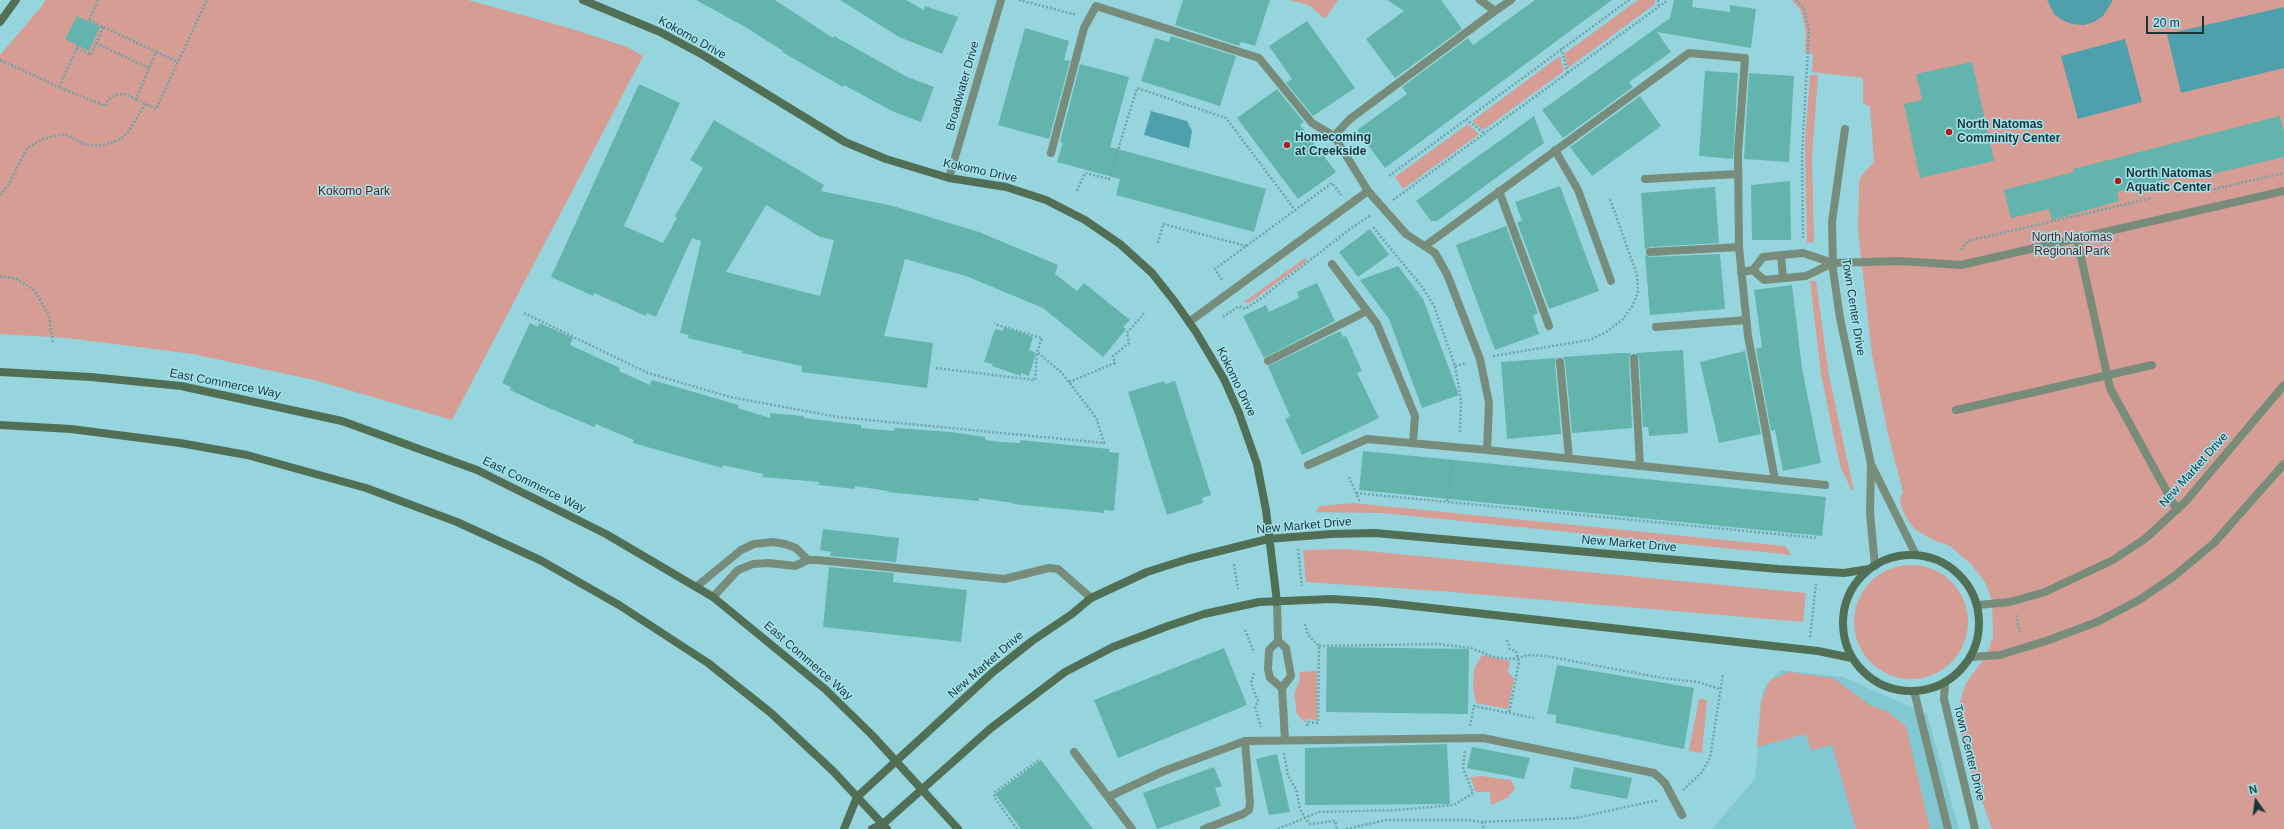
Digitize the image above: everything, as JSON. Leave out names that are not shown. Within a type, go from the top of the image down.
[{"type":"street","points":[[0,22],[16,0]]},
{"type":"street","name":"Kokomo Drive","points":[[583,0],[660,32],[703,56],[845,142],[886,159],[949,178],[1006,187],[1046,200],[1085,220],[1120,244],[1152,273],[1189,322],[1224,379],[1239,412],[1257,464],[1266,510],[1268,539],[1277,602]]},
{"type":"street","name":"Broadwater Drive","points":[[949,178],[1001,0]]},
{"type":"street","points":[[1480,0],[1495,11]]},
{"type":"street","points":[[1334,136],[1350,119],[1511,0]]},
{"type":"street","points":[[1051,153],[1084,28],[1098,3],[1259,58],[1312,123],[1334,136],[1368,191],[1382,208],[1406,234],[1435,253],[1447,274],[1480,359],[1489,402],[1487,450]]},
{"type":"street","points":[[1424,246],[1689,53],[1745,58],[1738,174],[1739,247],[1746,320],[1762,417],[1775,480]]},
{"type":"street","name":"Town Center Drive","points":[[1845,129],[1832,222],[1833,263],[1840,318],[1871,464],[1870,518],[1872,568]]},
{"type":"street","points":[[1555,150],[1578,190],[1611,281]]},
{"type":"street","points":[[1645,179],[1738,174]]},
{"type":"street","points":[[1189,322],[1368,191]]},
{"type":"street","points":[[1499,191],[1549,326]]},
{"type":"street","points":[[1741,272],[1753,270],[1763,257],[1803,253],[1833,263],[1899,261],[1961,265],[2284,191]]},
{"type":"street","points":[[2077,239],[2110,388],[2177,510]]},
{"type":"street","points":[[1650,252],[1739,247]]},
{"type":"street","points":[[1781,256],[1783,278]]},
{"type":"street","points":[[1753,270],[1764,280],[1806,276],[1833,263]]},
{"type":"street","points":[[1332,264],[1377,324],[1415,416],[1413,443]]},
{"type":"street","points":[[1268,361],[1367,311]]},
{"type":"street","points":[[1656,327],[1746,320]]},
{"type":"street","points":[[1634,358],[1640,466]]},
{"type":"street","points":[[1560,362],[1569,458]]},
{"type":"street","points":[[1956,410],[2152,364]]},
{"type":"street","name":"East Commerce Way","points":[[0,372],[91,377],[181,386],[342,421],[477,470],[606,534],[713,597],[826,689],[923,789],[958,829]]},
{"type":"street","name":"New Market Drive","points":[[1978,605],[2010,602],[2045,592],[2113,560],[2146,538],[2177,510],[2284,385]]},
{"type":"street","points":[[0,425],[71,429],[180,443],[247,455],[366,488],[457,522],[540,560],[619,605],[708,663],[771,713],[857,797],[885,827]]},
{"type":"street","points":[[1308,465],[1367,439],[1569,458],[1825,485]]},
{"type":"street","name":"Town Center Drive","points":[[1871,464],[1916,555]]},
{"type":"street","points":[[1970,657],[2000,655],[2046,641],[2097,622],[2139,600],[2173,576],[2214,543],[2284,464]]},
{"type":"street","name":"New Market Drive","points":[[844,829],[857,797],[897,762],[993,672],[1072,614],[1091,598],[1147,572],[1188,558],[1268,539],[1331,534],[1375,533],[1778,569],[1844,573],[1872,568]]},
{"type":"street","points":[[696,587],[741,550],[754,544],[773,542],[785,544],[796,548],[808,560]]},
{"type":"street","points":[[1916,555],[1936,560],[1955,570],[1969,586],[1978,605],[1980,627],[1975,647],[1965,666],[1944,682],[1929,690],[1914,691],[1886,687],[1866,675],[1852,658],[1845,640],[1842,620],[1846,601],[1856,584],[1872,568],[1894,557],[1916,555]]},
{"type":"street","points":[[713,597],[738,570],[753,564],[769,563],[795,566],[808,560],[1004,579],[1049,568],[1058,569],[1091,598]]},
{"type":"street","points":[[872,829],[885,827],[923,789],[991,728],[1072,668],[1112,647],[1204,614],[1259,602],[1332,599],[1378,602],[1814,651],[1852,658]]},
{"type":"street","points":[[1277,602],[1278,641],[1269,650],[1268,669],[1270,678],[1282,688]]},
{"type":"street","points":[[1278,641],[1286,648],[1291,676],[1282,688],[1285,740]]},
{"type":"street","name":"Town Center Drive","points":[[1944,682],[1944,699],[1975,829]]},
{"type":"street","points":[[1914,691],[1948,829]]},
{"type":"street","points":[[1108,797],[1164,771],[1245,741],[1483,738],[1654,773],[1665,783],[1682,815]]},
{"type":"street","points":[[1204,829],[1243,814],[1249,810],[1250,803],[1245,741]]},
{"type":"street","points":[[1074,752],[1132,829]]},
{"type":"path","points":[[98,0],[89,20],[178,62]]},
{"type":"path","points":[[0,60],[105,106],[108,100],[115,95],[124,94],[156,109],[208,0]]},
{"type":"path","points":[[1019,0],[1090,19]]},
{"type":"path","points":[[1389,176],[1628,0]]},
{"type":"path","points":[[1658,0],[1659,7]]},
{"type":"path","points":[[1223,317],[1240,306],[1245,309],[1260,299],[1361,221],[1382,208],[1485,134],[1668,0]]},
{"type":"path","points":[[1796,0],[1804,8],[1809,30],[1802,156],[1803,253]]},
{"type":"path","points":[[59,87],[77,47],[91,55],[103,27]]},
{"type":"path","points":[[96,43],[150,68]]},
{"type":"path","points":[[1561,48],[1568,74]]},
{"type":"path","points":[[136,99],[156,52]]},
{"type":"path","points":[[1077,191],[1085,173],[1109,180],[1137,88],[1226,118],[1295,210]]},
{"type":"path","points":[[0,195],[9,184],[27,148],[43,139],[64,134],[85,144],[98,146],[121,139],[129,131],[145,104]]},
{"type":"path","points":[[1466,119],[1485,134]]},
{"type":"path","points":[[2210,190],[2284,173]]},
{"type":"path","points":[[1217,284],[1222,280],[1215,269],[1332,183],[1361,221]]},
{"type":"path","points":[[1455,366],[1524,350],[1589,340],[1605,333],[1622,319],[1633,305],[1638,292],[1637,275],[1610,198]]},
{"type":"path","points":[[1958,253],[1968,241],[2152,198]]},
{"type":"path","points":[[1158,243],[1163,224],[1246,246]]},
{"type":"path","points":[[1373,227],[1423,288],[1434,306],[1455,366],[1461,400],[1460,437],[1452,461],[1447,501]]},
{"type":"path","points":[[0,276],[17,279],[35,291],[49,316],[53,344]]},
{"type":"path","points":[[1069,382],[1115,363],[1113,356],[1129,343],[1127,333],[1145,312]]},
{"type":"path","points":[[524,313],[648,373],[730,397],[838,417],[1104,442],[1098,420],[1062,373],[1037,352]]},
{"type":"path","points":[[936,368],[1035,380],[1037,352],[1042,338],[994,324]]},
{"type":"path","points":[[1349,478],[1360,502]]},
{"type":"path","points":[[1356,493],[1818,538]]},
{"type":"path","points":[[1298,544],[1302,587]]},
{"type":"path","points":[[1234,564],[1238,589]]},
{"type":"path","points":[[1810,640],[1817,581]]},
{"type":"path","points":[[1305,624],[1308,635],[1319,646],[1318,723],[1308,722]]},
{"type":"path","points":[[1507,640],[1510,649],[1516,651],[1519,662],[1510,713]]},
{"type":"path","points":[[1319,646],[1437,644],[1471,648],[1493,657],[1518,658],[1546,656],[1662,678],[1698,682],[1720,689]]},
{"type":"path","points":[[1346,829],[1386,820],[1467,820],[1482,822],[1576,818],[1601,814],[1680,793],[1702,772],[1710,758],[1723,674]]},
{"type":"path","points":[[1278,829],[1319,812],[1397,810],[1454,805],[1473,792],[1463,768],[1474,706],[1534,718]]},
{"type":"path","points":[[1284,753],[1288,776],[1296,789],[1300,809],[1305,818],[1310,824],[1334,821],[1337,829]]},
{"type":"path","points":[[1017,829],[994,797],[995,792],[1040,759]]},
{"type":"path","points":[[1482,822],[1484,829]]},
{"type":"shaded area","points":[[2047,0],[2113,0],[2103,16],[2094,22],[2084,25],[2072,24],[2062,20],[2054,14]]},
{"type":"shaded area","points":[[2284,7],[2284,68],[2181,93],[2167,34]]},
{"type":"shaded area","points":[[2125,39],[2142,102],[2078,119],[2061,56]]},
{"type":"shaded area","points":[[1151,111],[1187,121],[1192,131],[1189,148],[1144,135]]},
{"type":"shaded area","points":[[1780,670],[1843,677],[1927,714],[1959,829],[1712,829],[1755,779],[1763,689]]},
{"type":"green space","name":"Kokomo Park","points":[[45,0],[468,0],[569,28],[627,47],[643,56],[452,420],[314,380],[193,354],[67,338],[0,334],[0,55],[42,6]]},
{"type":"green space","points":[[1289,0],[1338,0],[1325,19],[1309,5]]},
{"type":"green space","points":[[1638,0],[1655,0],[1655,4],[1568,68],[1564,54]]},
{"type":"green space","name":"North Natomas Regional Park","points":[[1792,0],[2284,0],[2284,829],[1992,829],[1968,762],[1958,722],[1958,708],[1966,683],[1986,656],[1993,637],[1992,601],[1985,582],[1970,563],[1950,546],[1931,539],[1915,529],[1908,521],[1901,506],[1900,498],[1903,492],[1888,434],[1872,355],[1858,231],[1859,183],[1861,176],[1874,162],[1870,107],[1863,103],[1863,78],[1812,72],[1813,54],[1805,52],[1806,33],[1801,11]]},
{"type":"green space","points":[[1560,56],[1564,71],[1483,130],[1472,121]]},
{"type":"green space","points":[[1810,75],[1818,75],[1812,157],[1814,242],[1807,243],[1805,143]]},
{"type":"green space","points":[[1468,124],[1479,134],[1403,189],[1395,177]]},
{"type":"green space","points":[[1305,258],[1307,261],[1249,303],[1244,302]]},
{"type":"green space","points":[[1810,281],[1816,281],[1829,376],[1854,491],[1851,489],[1841,468],[1837,452],[1821,374]]},
{"type":"green space","points":[[1354,503],[1785,546],[1792,555],[1382,513],[1315,512],[1320,506]]},
{"type":"green space","points":[[1346,549],[1806,593],[1803,622],[1439,591],[1306,582],[1303,550]]},
{"type":"green space","points":[[1911,565],[1922,566],[1933,570],[1943,575],[1951,582],[1958,590],[1963,600],[1967,611],[1967,633],[1963,644],[1958,654],[1951,662],[1943,669],[1933,674],[1922,678],[1911,679],[1900,678],[1889,674],[1879,669],[1871,662],[1864,654],[1859,644],[1855,633],[1854,622],[1855,611],[1859,600],[1864,590],[1871,582],[1879,575],[1889,570],[1900,566]]},
{"type":"green space","points":[[1482,655],[1510,661],[1508,672],[1514,679],[1508,709],[1476,703],[1473,688],[1474,669]]},
{"type":"green space","points":[[1317,671],[1317,720],[1307,719],[1306,723],[1297,714],[1294,694],[1299,682],[1300,672]]},
{"type":"green space","points":[[1789,672],[1833,678],[1870,705],[1888,712],[1906,726],[1930,829],[1856,829],[1832,745],[1811,750],[1806,734],[1757,747],[1761,701],[1770,680]]},
{"type":"green space","points":[[1699,699],[1707,700],[1702,753],[1689,751]]},
{"type":"green space","points":[[1481,776],[1511,780],[1515,789],[1507,798],[1491,805],[1490,792],[1476,792],[1470,777]]},
{"type":"building","points":[[696,0],[775,0],[833,38],[834,36],[907,77],[934,87],[921,122],[894,112],[844,85],[843,87],[782,52],[783,51],[747,28]]},
{"type":"building","points":[[840,0],[906,0],[924,10],[925,6],[958,17],[942,54],[899,37]]},
{"type":"building","points":[[1183,0],[1270,0],[1255,46],[1241,42],[1239,46],[1175,25]]},
{"type":"building","points":[[1387,0],[1441,0],[1462,29],[1395,78],[1366,39],[1404,11]]},
{"type":"building","points":[[1535,0],[1612,0],[1385,168],[1357,130],[1407,94],[1402,87],[1468,38],[1473,45]]},
{"type":"building","points":[[1674,0],[1693,0],[1692,7],[1730,12],[1730,5],[1756,9],[1751,48],[1657,32],[1671,52],[1629,82],[1633,87],[1563,138],[1542,110],[1670,18]]},
{"type":"building","points":[[77,16],[100,27],[89,51],[65,39]]},
{"type":"building","points":[[1307,21],[1355,88],[1313,116],[1286,83],[1292,79],[1269,46]]},
{"type":"building","points":[[1025,28],[1069,41],[1064,60],[1070,61],[1049,139],[998,125]]},
{"type":"building","points":[[1171,36],[1236,56],[1220,106],[1141,81],[1155,38],[1169,42]]},
{"type":"building","name":"North Natomas Comminity Center","points":[[1972,62],[1994,161],[1920,178],[1904,104],[1922,100],[1916,74]]},
{"type":"building","points":[[1080,64],[1129,77],[1110,147],[1266,189],[1254,232],[1116,195],[1120,179],[1057,162],[1063,143],[1060,142]]},
{"type":"building","points":[[1705,71],[1738,73],[1733,159],[1699,156]]},
{"type":"building","points":[[1749,73],[1794,76],[1789,162],[1744,159]]},
{"type":"building","points":[[639,84],[680,103],[624,226],[663,243],[677,218],[675,216],[703,168],[690,160],[714,120],[824,185],[821,191],[893,206],[979,232],[1058,265],[1055,274],[1077,291],[1084,283],[1130,320],[1123,327],[1126,329],[1103,357],[1043,308],[966,276],[905,259],[884,336],[933,343],[927,388],[802,372],[802,366],[742,353],[743,351],[688,338],[689,335],[680,333],[701,241],[692,238],[656,317],[647,313],[646,316],[594,293],[593,296],[551,277]],"holes":[[[766,205],[820,237],[834,240],[820,296],[726,272]]]},
{"type":"building","name":"Homecoming at Creekside","points":[[1277,89],[1304,122],[1300,125],[1336,172],[1298,199],[1237,118]]},
{"type":"building","points":[[1640,96],[1661,126],[1592,176],[1570,147]]},
{"type":"building","points":[[1534,116],[1544,143],[1437,221],[1431,221],[1416,201]]},
{"type":"building","points":[[2280,116],[2284,133],[2284,157],[2208,175],[2207,169],[2117,192],[2119,201],[2052,220],[2049,209],[2011,218],[2004,190],[2074,172],[2073,169]]},
{"type":"building","points":[[1790,181],[1791,240],[1752,240],[1751,185]]},
{"type":"building","points":[[1560,186],[1599,291],[1549,309],[1517,222],[1522,221],[1515,202]]},
{"type":"building","points":[[1715,187],[1719,243],[1650,247],[1645,250],[1641,193]]},
{"type":"building","points":[[1506,226],[1538,313],[1533,316],[1539,334],[1495,350],[1456,245]]},
{"type":"building","points":[[1370,229],[1389,255],[1358,277],[1339,252]]},
{"type":"building","points":[[1720,254],[1725,309],[1650,315],[1645,255],[1650,257]]},
{"type":"building","points":[[1398,266],[1423,299],[1459,395],[1422,408],[1389,319],[1360,280]]},
{"type":"building","points":[[1317,283],[1335,321],[1264,358],[1243,316],[1266,305],[1269,312],[1299,298],[1297,292]]},
{"type":"building","points":[[1792,285],[1802,368],[1821,463],[1783,471],[1775,430],[1771,431],[1756,349],[1762,347],[1754,290]]},
{"type":"building","points":[[530,323],[538,327],[539,323],[573,338],[570,345],[620,368],[619,371],[650,385],[652,380],[739,405],[738,408],[770,418],[770,413],[804,416],[804,418],[861,425],[861,428],[894,431],[895,428],[951,432],[985,437],[985,440],[1001,442],[1020,443],[1020,440],[1109,449],[1109,452],[1119,453],[1114,511],[1104,510],[1104,513],[1013,504],[979,498],[979,501],[887,492],[888,491],[855,486],[855,489],[819,485],[819,482],[763,477],[763,474],[723,465],[722,468],[633,443],[634,440],[596,424],[594,427],[542,405],[510,390],[511,387],[502,383]]},
{"type":"building","points":[[1004,327],[1033,337],[1029,350],[1036,353],[1029,376],[1021,373],[1021,376],[992,366],[993,364],[984,362],[995,329],[1003,331]]},
{"type":"building","points":[[1340,331],[1343,337],[1346,336],[1362,371],[1357,373],[1379,418],[1302,455],[1285,419],[1290,416],[1268,366]]},
{"type":"building","points":[[1683,350],[1688,433],[1649,436],[1648,427],[1643,427],[1639,358],[1636,353]]},
{"type":"building","points":[[1745,351],[1761,434],[1719,443],[1700,362]]},
{"type":"building","points":[[1631,353],[1629,358],[1632,428],[1572,433],[1565,361],[1563,357]]},
{"type":"building","points":[[1556,358],[1555,363],[1561,434],[1507,439],[1501,362]]},
{"type":"building","points":[[1164,381],[1165,384],[1175,381],[1211,495],[1202,498],[1203,503],[1167,515],[1128,392]]},
{"type":"building","points":[[1363,451],[1826,497],[1822,536],[1359,490]]},
{"type":"building","points":[[823,529],[899,538],[896,562],[830,556],[831,552],[820,550]]},
{"type":"building","points":[[829,567],[894,573],[893,582],[967,590],[961,642],[823,627]]},
{"type":"building","points":[[1327,647],[1469,649],[1468,714],[1326,712]]},
{"type":"building","points":[[1224,648],[1247,705],[1118,758],[1094,700]]},
{"type":"building","points":[[1557,665],[1694,688],[1684,749],[1556,723],[1556,715],[1547,714]]},
{"type":"building","points":[[1447,744],[1450,804],[1305,805],[1305,748]]},
{"type":"building","points":[[1472,747],[1530,758],[1524,779],[1467,768]]},
{"type":"building","points":[[1277,754],[1290,812],[1269,815],[1256,759]]},
{"type":"building","points":[[1041,760],[1093,829],[1021,829],[995,794]]},
{"type":"building","points":[[1214,767],[1222,786],[1215,788],[1221,806],[1157,829],[1143,793]]},
{"type":"building","points":[[1574,767],[1632,778],[1627,799],[1570,788]]},
{"type":"place","name":"North Natomas Comminity Center","points":[[1949,132]]},
{"type":"place","name":"Homecoming at Creekside","points":[[1287,145]]},
{"type":"place","name":"North Natomas Aquatic Center","points":[[2118,181]]}]
